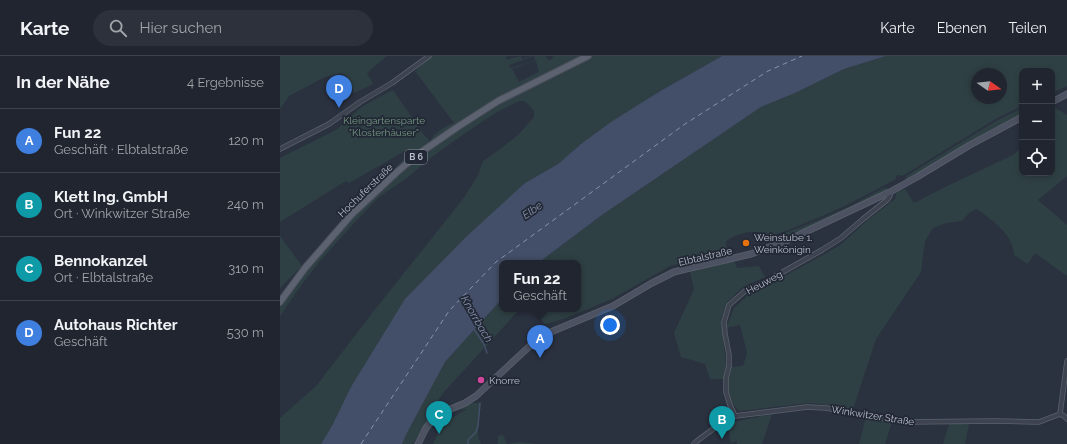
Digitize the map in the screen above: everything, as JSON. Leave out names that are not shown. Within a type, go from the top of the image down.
[{"type":"main road","name":"Hochuferstraße","points":[[280,302],[305,268],[352,214],[397,172],[418,155],[498,101],[588,56]]},
{"type":"street","points":[[280,149],[329,124],[360,102],[392,83],[429,56]]},
{"type":"street","points":[[1055,100],[1067,94]]},
{"type":"street","name":"Elbtalstraße","points":[[418,444],[426,428],[434,418],[476,396],[532,344],[546,334],[614,306],[674,272],[686,268],[732,259],[766,249],[797,236],[890,192],[970,145],[1019,119]]},
{"type":"street","name":"Heuweg","points":[[735,416],[726,392],[729,355],[724,322],[730,305],[745,291],[822,250],[841,238],[887,200],[890,196],[890,192]]},
{"type":"street","points":[[1067,361],[1060,414],[1067,419]]},
{"type":"street","name":"Winkwitzer Straße","points":[[694,444],[728,419],[735,416],[807,407],[826,408],[905,422],[1039,422],[1060,414]]},
{"type":"green space","points":[[280,56],[387,56],[367,73],[373,84],[354,93],[347,76],[341,73],[325,77],[289,96],[280,109]]},
{"type":"green space","name":"Kleingartensparte \"Klosterhäuser\"","points":[[432,56],[509,56],[506,57],[507,60],[512,58],[512,56],[513,58],[521,56],[522,59],[532,56],[534,56],[546,56],[549,60],[552,59],[553,56],[722,56],[662,90],[581,144],[558,164],[525,183],[333,424],[321,444],[280,444],[280,418],[317,385],[463,199],[478,175],[483,161],[518,135],[534,117],[534,111],[524,101],[519,101],[497,112],[429,159],[407,178],[379,197],[320,261],[280,316],[280,307],[303,275],[407,154],[405,151],[349,183],[346,181],[280,222],[280,158],[336,130],[360,108],[393,90],[424,135],[430,141],[440,130],[454,123],[415,71]],"holes":[[[534,56],[535,61],[511,68],[509,65]],[[536,61],[539,72],[519,82],[512,69]]]},
{"type":"green space","points":[[886,56],[1067,56],[1067,86],[1055,92],[1055,68],[1019,68],[1019,107],[999,117],[904,175],[896,176],[896,179],[862,197],[777,234],[769,235],[752,232],[737,235],[727,240],[727,251],[724,254],[670,266],[612,299],[581,312],[581,260],[542,260],[602,215],[761,107],[795,93],[844,69]]},
{"type":"green space","points":[[1055,108],[1067,115],[1067,176],[1038,200],[1067,225],[1067,276],[1035,253],[1028,264],[1014,255],[1013,247],[1006,234],[1001,228],[977,209],[970,212],[962,221],[946,223],[933,228],[925,241],[921,272],[876,339],[853,409],[809,403],[739,411],[729,395],[729,380],[731,367],[743,366],[747,353],[740,325],[726,328],[734,308],[749,294],[839,246],[869,219],[895,199],[897,192],[905,189],[914,203],[1013,155],[1019,150],[1019,176],[1055,176]]},
{"type":"green space","points":[[1019,110],[1019,117],[907,181],[906,176],[996,121]]},
{"type":"green space","points":[[884,188],[887,188],[888,190],[821,221],[820,223],[806,230],[798,231],[783,238],[783,240],[767,247],[766,244],[771,242],[770,236],[776,236],[804,226],[853,205]]},
{"type":"green space","points":[[280,236],[302,266],[280,288]]},
{"type":"green space","points":[[734,260],[737,268],[759,266],[765,277],[743,287],[727,302],[721,320],[726,366],[725,379],[710,379],[705,364],[681,357],[674,333],[694,289],[690,272]]},
{"type":"green space","points":[[499,302],[499,312],[517,312],[443,393],[428,417],[430,418],[416,444],[414,444],[418,435],[413,444],[402,444],[408,431],[445,362]]},
{"type":"green space","points":[[535,312],[581,312],[566,318],[545,324]]},
{"type":"green space","points":[[472,403],[481,403],[478,435],[481,444],[433,444],[442,424],[467,409],[457,410],[440,417],[455,408]]},
{"type":"green space","points":[[772,414],[762,444],[737,444],[737,441],[731,443],[728,423]]},
{"type":"green space","points":[[866,417],[892,422],[885,444],[859,444]]},
{"type":"green space","points":[[949,424],[969,424],[965,444],[943,444]]},
{"type":"green space","points":[[503,435],[507,444],[498,444],[498,436]]},
{"type":"green space","points":[[519,442],[538,444],[507,444]]},
{"type":"water","name":"Elbe","points":[[722,56],[886,56],[844,69],[795,93],[761,107],[602,215],[542,260],[499,260],[499,302],[445,362],[402,444],[321,444],[333,424],[351,387],[405,299],[467,236],[525,183],[558,164],[581,144],[611,122],[662,90]]},
{"type":"waterway","name":"Knorrbach","points":[[474,329],[484,344],[487,353]]},
{"type":"waterway","name":"Knorrbach","points":[[468,444],[468,440],[476,432],[478,426],[480,403]]},
{"type":"ferry route","points":[[361,444],[449,311],[496,262],[685,124],[768,71],[802,56]]},
{"type":"place","name":"Autohaus Richter","points":[[339,108]]},
{"type":"place","name":"Weinstube 1. Weinkönigin","points":[[746,243]]},
{"type":"place","name":"Fun 22","points":[[540,358]]},
{"type":"place","name":"Knorre","points":[[481,380]]},
{"type":"place","name":"Bennokanzel","points":[[439,434]]},
{"type":"place","name":"Klett Ing. GmbH","points":[[722,439]]}]
